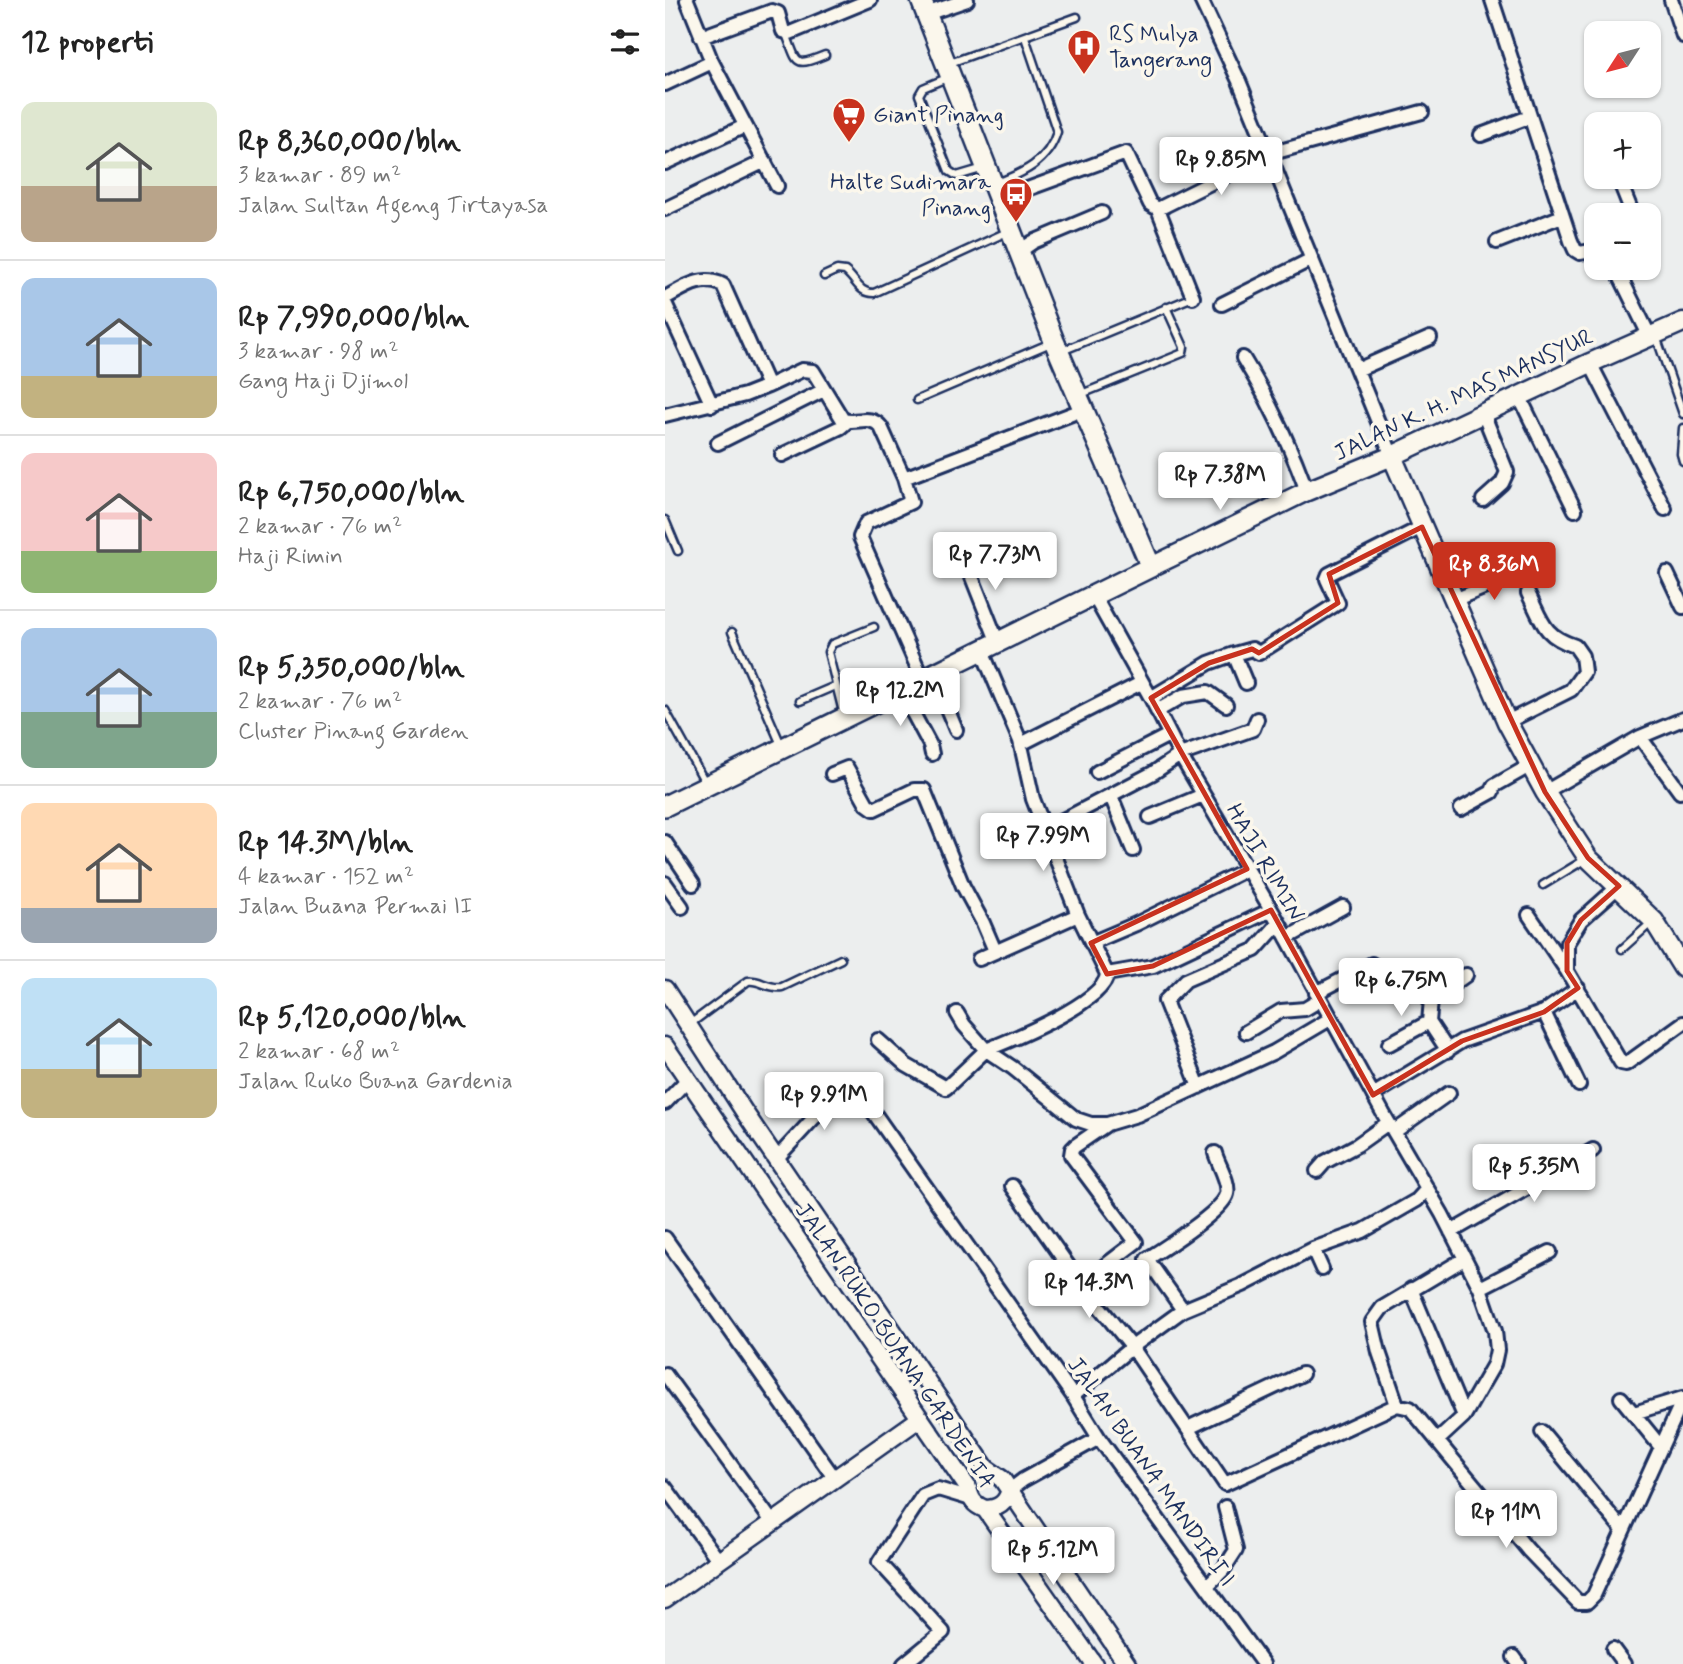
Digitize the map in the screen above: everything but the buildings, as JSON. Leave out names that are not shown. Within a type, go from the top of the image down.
[{"type":"main road","points":[[665,806],[1151,567],[1057,347],[923,7]]},
{"type":"main road","name":"JALAN K. H. MAS MANSYUR","points":[[1151,567],[1307,491],[1392,456],[1683,322]]},
{"type":"main road","points":[[1392,456],[1507,722],[1545,792],[1588,858],[1654,920],[1681,958]]},
{"type":"street","points":[[687,0],[712,61],[777,186]]},
{"type":"street","points":[[701,37],[772,11],[778,13],[786,34],[870,0]]},
{"type":"street","points":[[923,7],[967,0]]},
{"type":"street","points":[[1201,0],[1230,58],[1392,456]]},
{"type":"street","points":[[1492,0],[1562,216],[1575,250],[1584,252]]},
{"type":"street","points":[[1671,0],[1683,36]]},
{"type":"street","points":[[665,85],[712,61]]},
{"type":"street","points":[[1158,209],[1269,154],[1422,112]]},
{"type":"street","points":[[1481,135],[1529,117]]},
{"type":"street","points":[[665,163],[745,126]]},
{"type":"street","points":[[993,184],[1126,153],[1150,204],[1158,209],[1193,298]]},
{"type":"street","points":[[665,209],[765,161]]},
{"type":"street","points":[[1020,251],[1033,242],[1102,213]]},
{"type":"street","points":[[1496,242],[1562,216]]},
{"type":"street","points":[[1222,304],[1312,259]]},
{"type":"street","points":[[665,298],[701,279],[713,279],[723,285],[768,386]]},
{"type":"street","points":[[1623,280],[1653,336]]},
{"type":"street","points":[[665,303],[712,405]]},
{"type":"street","points":[[1357,370],[1430,338]]},
{"type":"street","points":[[1243,358],[1261,388],[1307,491]]},
{"type":"street","points":[[1590,363],[1665,509]]},
{"type":"street","points":[[665,415],[712,405],[808,369],[813,371],[839,417],[848,421],[876,421],[904,478],[911,502],[866,523],[860,537],[956,730]]},
{"type":"street","points":[[717,443],[824,390]]},
{"type":"street","points":[[1518,396],[1575,510]]},
{"type":"street","points":[[904,478],[1080,403]]},
{"type":"street","points":[[1483,413],[1507,472],[1502,483],[1483,500]]},
{"type":"street","points":[[782,455],[841,427],[848,421]]},
{"type":"street","points":[[1151,698],[1209,663],[1252,649],[1259,653],[1338,603],[1327,579],[1329,574],[1422,527]]},
{"type":"street","points":[[878,1040],[906,1065],[946,1088],[986,1050],[1070,1011],[1103,985],[1107,974],[1077,915],[1033,799],[1021,744],[962,552]]},
{"type":"street","points":[[1454,600],[1486,587],[1516,568]]},
{"type":"street","points":[[1667,573],[1683,607]]},
{"type":"street","points":[[1507,722],[1571,690],[1584,672],[1581,656],[1575,646],[1556,640],[1546,628],[1528,593]]},
{"type":"street","name":"HAJI RIMIN","points":[[1094,596],[1169,736],[1279,923],[1480,1288],[1495,1331],[1497,1350],[1494,1364],[1464,1416],[1438,1443]]},
{"type":"street","points":[[1234,654],[1246,683]]},
{"type":"street","points":[[1021,744],[1141,682]]},
{"type":"street","points":[[901,691],[930,745],[932,754]]},
{"type":"street","points":[[1157,710],[1183,696],[1207,692],[1226,705]]},
{"type":"street","points":[[1044,830],[1153,773],[1180,755],[1253,729],[1257,719]]},
{"type":"street","points":[[1545,792],[1640,737],[1683,719]]},
{"type":"street","points":[[1097,772],[1169,736]]},
{"type":"street","points":[[1640,737],[1679,792]]},
{"type":"street","points":[[1461,809],[1492,792],[1494,786],[1531,765]]},
{"type":"street","points":[[832,774],[847,768],[867,804],[874,809],[914,790],[924,790],[963,886],[995,951]]},
{"type":"street","points":[[1150,817],[1203,795]]},
{"type":"street","points":[[1111,796],[1133,850]]},
{"type":"street","points":[[665,842],[693,884]]},
{"type":"street","points":[[1091,943],[1136,924],[1247,869]]},
{"type":"street","points":[[665,883],[682,908]]},
{"type":"street","points":[[1567,971],[1567,943],[1574,931],[1581,920],[1619,886]]},
{"type":"street","points":[[1287,938],[1343,907]]},
{"type":"street","points":[[1107,974],[1153,966],[1271,910]]},
{"type":"street","points":[[979,958],[1077,915]]},
{"type":"street","points":[[1529,915],[1578,988],[1623,1064],[1683,1023]]},
{"type":"street","points":[[1199,1087],[1165,1001],[1186,980],[1255,950],[1279,923]]},
{"type":"street","points":[[1246,1032],[1281,1011],[1305,1009],[1318,997],[1372,964]]},
{"type":"street","points":[[1448,1051],[1429,1022],[1431,1000],[1465,975]]},
{"type":"street","points":[[1373,1096],[1462,1041],[1545,1012],[1578,988]]},
{"type":"street","name":"JALAN RUKO BUANA GARDENIA","points":[[665,989],[884,1319],[986,1468],[999,1475],[1010,1490],[1127,1664]]},
{"type":"street","points":[[1545,1012],[1579,1084]]},
{"type":"street","points":[[957,1013],[986,1050],[1013,1068],[1076,1119],[1091,1124],[1107,1124],[1137,1115],[1274,1052],[1331,1019]]},
{"type":"street","points":[[1389,1044],[1429,1022]]},
{"type":"street","name":"JALAN RUKO BUANA GARDENIA","points":[[665,1046],[968,1488],[971,1499],[977,1506],[985,1509],[1094,1664]]},
{"type":"street","points":[[665,1102],[688,1079]]},
{"type":"street","points":[[777,1158],[847,1082]]},
{"type":"street","points":[[1317,1171],[1325,1162],[1449,1093]]},
{"type":"street","name":"JALAN BUANA MANDIRI I","points":[[862,1096],[1073,1396],[1099,1438],[1263,1664]]},
{"type":"street","points":[[722,1129],[745,1113]]},
{"type":"street","points":[[1081,1284],[1136,1242],[1071,1155],[1075,1146],[1107,1124]]},
{"type":"street","points":[[1451,1233],[1593,1150]]},
{"type":"street","points":[[1183,1310],[1147,1259],[1202,1221],[1225,1199],[1227,1190],[1215,1153]]},
{"type":"street","points":[[1012,1186],[1081,1284],[1132,1347],[1225,1483],[1397,1405],[1410,1408],[1528,1550],[1578,1602],[1587,1602],[1594,1595],[1681,1402]]},
{"type":"street","points":[[1073,1396],[1132,1347],[1183,1310],[1243,1285],[1313,1249],[1363,1231],[1417,1200],[1427,1189]]},
{"type":"street","points":[[665,1238],[835,1479]]},
{"type":"street","points":[[1313,1249],[1322,1269]]},
{"type":"street","points":[[1480,1288],[1550,1252]]},
{"type":"street","points":[[1397,1405],[1372,1322],[1382,1308],[1464,1259]]},
{"type":"street","points":[[1411,1289],[1464,1416]]},
{"type":"street","points":[[862,1335],[884,1319]]},
{"type":"street","points":[[665,1374],[773,1523]]},
{"type":"street","points":[[1188,1428],[1302,1374]]},
{"type":"street","points":[[1621,1398],[1660,1446]]},
{"type":"street","points":[[1634,1413],[1681,1402]]},
{"type":"street","points":[[1681,1402],[1683,1426]]},
{"type":"street","points":[[665,1599],[919,1419]]},
{"type":"street","points":[[1542,1432],[1622,1529]]},
{"type":"street","points":[[985,1509],[1000,1506],[1010,1490],[1023,1480],[1099,1438]]},
{"type":"street","points":[[665,1487],[719,1561]]},
{"type":"street","points":[[904,1664],[943,1632],[879,1562],[923,1495],[938,1489],[971,1499]]},
{"type":"street","points":[[1208,1585],[1223,1570],[1236,1550],[1225,1507]]},
{"type":"street","points":[[1613,1648],[1624,1664]]},
{"type":"lane","points":[[1025,37],[1057,132],[1046,152],[1027,172],[993,184],[957,176],[949,171],[919,95],[923,88],[947,71],[1025,37],[1077,17]]},
{"type":"lane","points":[[786,34],[796,60],[800,63],[804,64],[825,55]]},
{"type":"lane","points":[[824,276],[837,270],[845,271],[860,290],[874,293],[1012,230]]},
{"type":"lane","points":[[917,400],[1193,298]]},
{"type":"lane","points":[[1080,403],[1183,353],[1184,347],[1165,307]]},
{"type":"lane","points":[[1653,336],[1683,414]]},
{"type":"lane","points":[[1683,428],[1683,461]]},
{"type":"lane","points":[[665,520],[678,551]]},
{"type":"lane","points":[[844,718],[828,652],[832,644],[874,627]]},
{"type":"lane","points":[[731,632],[782,749]]},
{"type":"lane","points":[[800,701],[835,686]]},
{"type":"lane","points":[[665,710],[707,786]]},
{"type":"lane","points":[[1543,885],[1588,858]]},
{"type":"lane","points":[[1622,949],[1654,920]]},
{"type":"lane","points":[[689,1024],[748,981],[772,988],[782,987],[841,959]]},
{"type":"highlighted area","points":[[1422,527],[1545,792],[1588,858],[1619,886],[1581,920],[1567,943],[1567,971],[1578,988],[1544,1012],[1462,1041],[1373,1095],[1271,910],[1153,966],[1107,974],[1091,943],[1247,869],[1151,698],[1209,663],[1252,649],[1259,653],[1338,603],[1329,574]]},
{"type":"place","name":"RS Mulya Tangerang","points":[[1084,76]]},
{"type":"place","name":"Giant Pinang","points":[[849,144]]},
{"type":"place","name":"Halte Sudimara Pinang","points":[[1016,224]]}]
